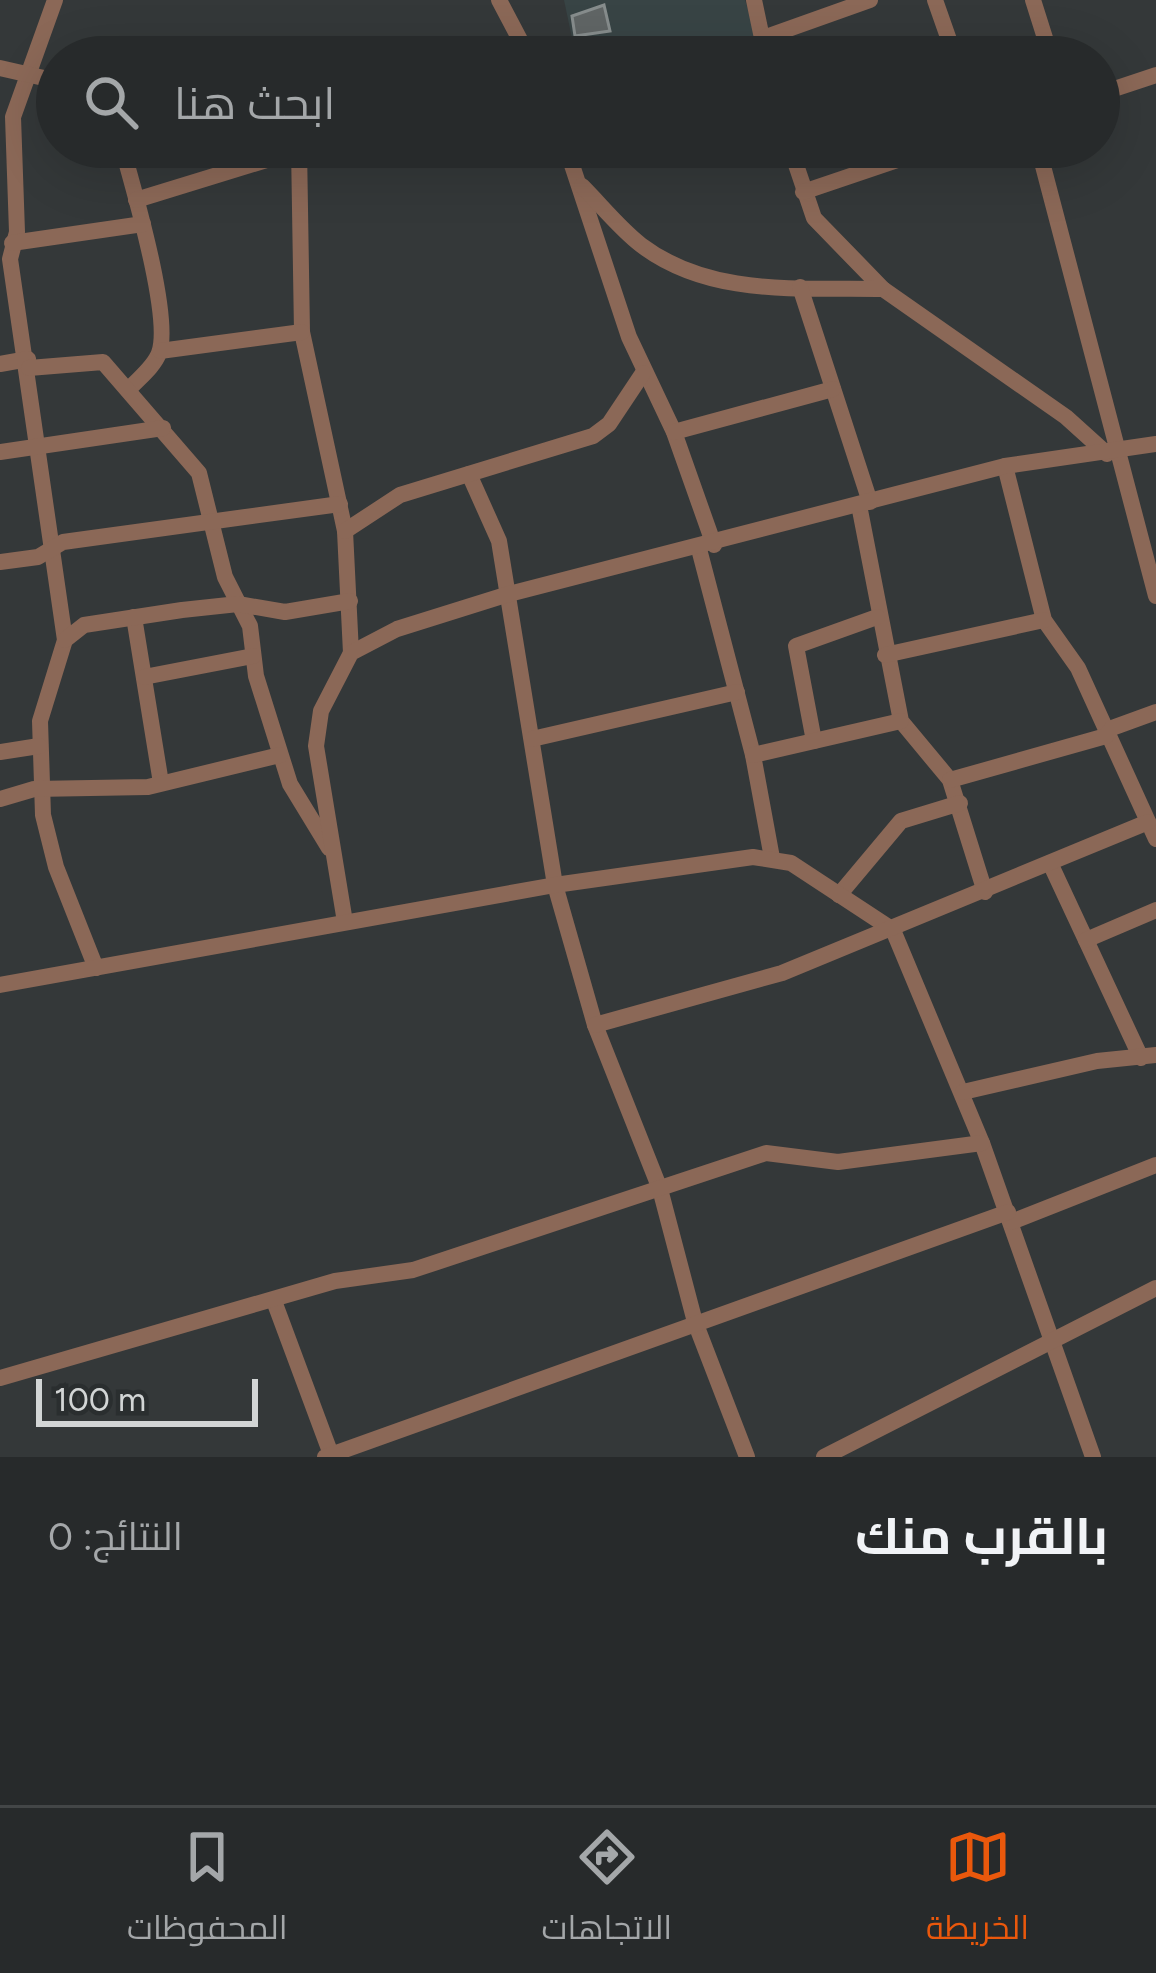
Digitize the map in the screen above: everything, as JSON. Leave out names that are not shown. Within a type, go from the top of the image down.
[{"type":"street","points":[[42,36],[55,0]]},
{"type":"street","points":[[499,0],[518,36]]},
{"type":"street","points":[[754,0],[763,36]]},
{"type":"street","points":[[788,36],[870,0]]},
{"type":"street","points":[[935,0],[948,36]]},
{"type":"street","points":[[1033,0],[1044,36]]},
{"type":"street","points":[[36,51],[10,133],[9,304],[28,364],[65,640]]},
{"type":"street","points":[[0,68],[36,75]]},
{"type":"street","points":[[1120,87],[1156,75]]},
{"type":"street","points":[[128,168],[142,224],[160,351]]},
{"type":"street","points":[[136,200],[236,168]]},
{"type":"street","points":[[299,168],[302,332],[345,531],[350,601],[351,653],[321,711],[316,746],[344,922]]},
{"type":"street","points":[[573,168],[643,373],[674,432],[706,547],[772,858]]},
{"type":"street","points":[[796,168],[814,218],[883,289],[1112,453]]},
{"type":"street","points":[[803,192],[874,168]]},
{"type":"street","points":[[1043,168],[1112,453],[1156,596]]},
{"type":"street","points":[[578,182],[640,244],[689,274],[730,284],[883,289]]},
{"type":"street","points":[[10,234],[142,224]]},
{"type":"street","points":[[800,286],[864,504],[877,617],[901,721],[950,780],[985,892]]},
{"type":"street","points":[[128,390],[160,351],[302,332]]},
{"type":"street","points":[[0,364],[97,359],[199,473],[238,604],[250,626],[253,656],[280,754],[301,808],[334,856]]},
{"type":"street","points":[[345,531],[400,495],[593,436],[609,424],[643,373]]},
{"type":"street","points":[[674,432],[833,388]]},
{"type":"street","points":[[0,452],[163,428]]},
{"type":"street","points":[[351,653],[397,629],[508,594],[706,547],[1005,466],[1156,444]]},
{"type":"street","points":[[595,1024],[782,973],[1049,863],[1152,830],[1078,668],[1044,620],[1005,466]]},
{"type":"street","points":[[469,474],[492,520],[556,885],[595,1024],[660,1189],[694,1322],[747,1457]]},
{"type":"street","points":[[0,562],[38,557],[54,545],[340,504]]},
{"type":"street","points":[[96,968],[56,867],[41,789],[42,708],[65,640],[76,627],[134,617],[238,604],[277,612],[350,601]]},
{"type":"street","points":[[134,617],[161,783]]},
{"type":"street","points":[[814,740],[796,646],[877,617]]},
{"type":"street","points":[[885,655],[1044,620]]},
{"type":"street","points":[[144,677],[253,656]]},
{"type":"street","points":[[532,739],[736,692]]},
{"type":"street","points":[[950,780],[1106,736],[1112,728],[1156,712]]},
{"type":"street","points":[[753,755],[901,721]]},
{"type":"street","points":[[0,752],[39,746]]},
{"type":"street","points":[[0,799],[41,789],[125,790],[280,754]]},
{"type":"street","points":[[839,895],[901,821],[960,802]]},
{"type":"street","points":[[0,985],[556,885],[772,858],[893,930],[963,1092],[1093,1457]]},
{"type":"street","points":[[963,1092],[1097,1061],[1148,1056],[1049,863]]},
{"type":"street","points":[[1086,940],[1156,910]]},
{"type":"street","points":[[0,1378],[335,1281],[413,1270],[766,1153],[838,1162],[982,1143]]},
{"type":"street","points":[[274,1301],[329,1456],[694,1322],[1156,1165]]},
{"type":"street","points":[[824,1457],[1156,1288]]},
{"type":"shaded area","points":[[564,0],[745,0],[757,36],[572,36]]},
{"type":"building","points":[[604,5],[610,31],[575,36],[572,16]]}]
